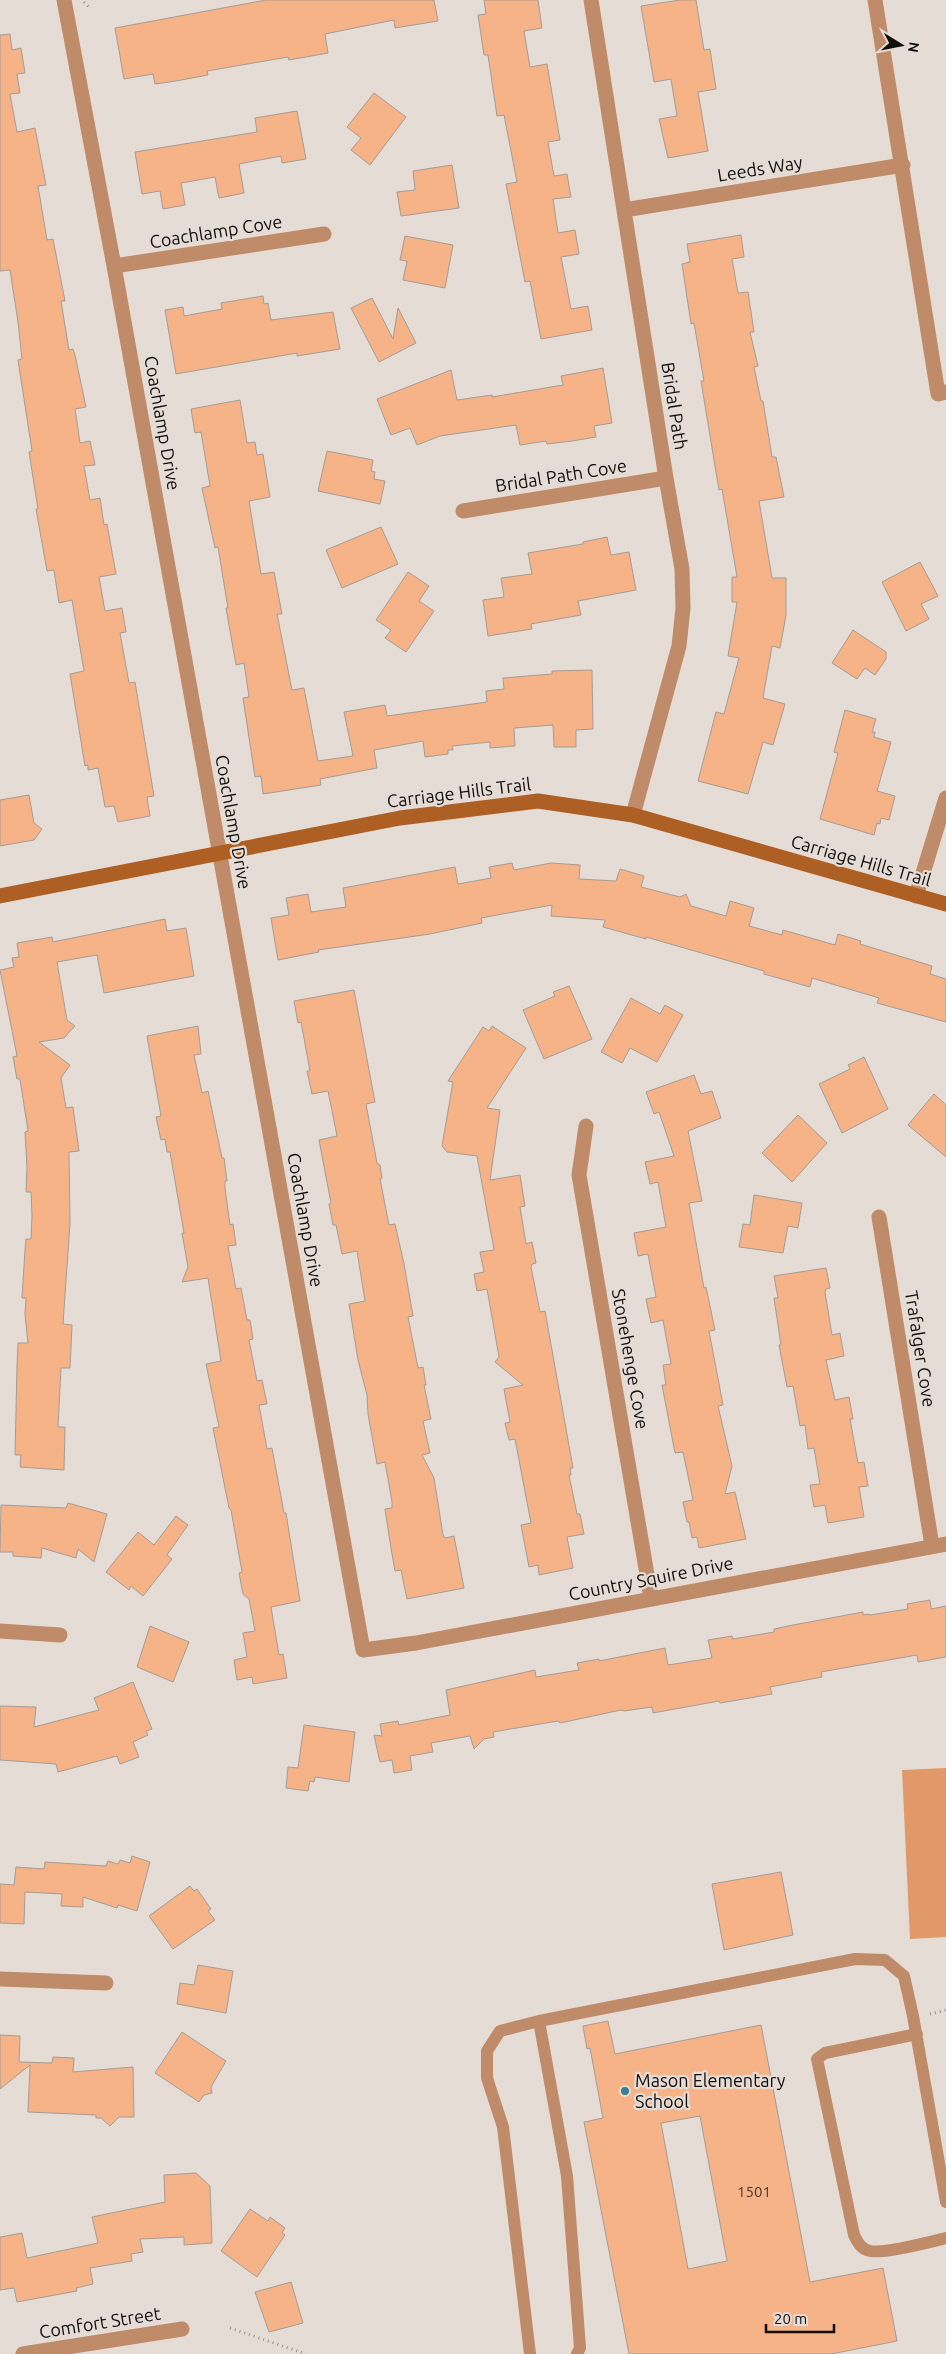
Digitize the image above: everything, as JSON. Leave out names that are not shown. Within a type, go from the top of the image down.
[{"type":"street","name":"Coachlamp Drive","points":[[64,0],[114,266],[363,1650]]},
{"type":"street","name":"Bridal Path","points":[[591,0],[682,569],[684,608],[679,646],[633,815]]},
{"type":"street","points":[[876,0],[938,394],[946,392]]},
{"type":"street","name":"Leeds Way","points":[[624,210],[903,165]]},
{"type":"street","name":"Coachlamp Cove","points":[[114,266],[324,234]]},
{"type":"street","name":"Bridal Path Cove","points":[[463,511],[666,478]]},
{"type":"street","points":[[916,896],[946,798]]},
{"type":"street","name":"Carriage Hills Trail","points":[[0,896],[400,818],[538,801],[633,815],[946,904]]},
{"type":"street","name":"Stonehenge Cove","points":[[586,1126],[579,1175],[651,1598]]},
{"type":"street","name":"Trafalger Cove","points":[[879,1217],[939,1545]]},
{"type":"street","name":"Country Squire Drive","points":[[363,1650],[416,1643],[939,1545]]},
{"type":"street","points":[[0,1631],[60,1635]]},
{"type":"street","points":[[0,1979],[106,1983]]},
{"type":"street","name":"Comfort Street","points":[[23,2354],[182,2329]]},
{"type":"lane","points":[[530,2354],[503,2128],[487,2078],[487,2051],[500,2031],[539,2021],[856,1959],[885,1960],[904,1976],[917,2034],[946,2202]]},
{"type":"lane","points":[[539,2021],[567,2176],[580,2341],[580,2348],[577,2354]]},
{"type":"lane","points":[[917,2034],[825,2052],[817,2059],[854,2235],[860,2246],[871,2251],[908,2247],[946,2238]]},
{"type":"path","points":[[82,0],[90,8]]},
{"type":"path","points":[[230,2328],[306,2354]]},
{"type":"shaded area","points":[[946,1768],[946,1937],[910,1939],[902,1770]]},
{"type":"building","points":[[266,0],[434,0],[438,21],[395,28],[394,20],[325,34],[328,53],[289,60],[288,57],[207,71],[208,75],[155,84],[153,74],[124,79],[115,28]]},
{"type":"building","points":[[484,0],[538,0],[542,28],[524,31],[530,67],[547,64],[560,140],[548,142],[554,176],[567,174],[571,197],[553,199],[558,233],[575,230],[579,254],[561,257],[571,309],[588,306],[592,330],[541,339],[530,281],[525,282],[506,184],[517,182],[504,115],[497,116],[488,55],[484,55],[478,15],[486,14]]},
{"type":"building","points":[[680,0],[696,0],[704,50],[710,49],[716,89],[698,92],[708,151],[668,158],[659,119],[677,116],[671,79],[654,82],[641,6]]},
{"type":"building","points":[[10,34],[12,50],[21,48],[25,73],[17,74],[20,93],[10,94],[17,132],[35,128],[46,185],[38,186],[47,240],[53,239],[65,301],[61,301],[69,350],[73,349],[75,355],[86,407],[75,409],[80,443],[90,441],[95,465],[84,466],[90,500],[100,498],[104,525],[107,524],[116,574],[99,577],[105,611],[122,608],[126,632],[120,633],[129,683],[135,682],[154,796],[147,797],[150,816],[118,822],[114,806],[105,807],[98,768],[88,770],[88,765],[85,766],[70,674],[84,671],[72,600],[59,603],[54,570],[47,571],[36,509],[38,509],[29,452],[32,451],[18,360],[22,359],[18,322],[10,270],[0,271],[0,35]]},
{"type":"building","points":[[374,93],[406,117],[370,165],[351,150],[361,138],[347,127]]},
{"type":"building","points":[[297,111],[306,159],[282,163],[281,156],[239,164],[244,193],[219,198],[215,177],[181,183],[185,205],[163,209],[160,191],[142,194],[135,152],[257,132],[255,118]]},
{"type":"building","points":[[452,165],[459,208],[401,216],[397,192],[415,190],[413,171]]},
{"type":"building","points":[[741,235],[744,257],[732,259],[738,293],[748,292],[754,332],[750,332],[758,366],[754,367],[761,401],[763,401],[772,457],[776,457],[784,497],[759,501],[772,578],[786,578],[786,615],[780,648],[772,646],[763,698],[785,704],[773,745],[763,742],[748,794],[698,781],[716,712],[724,714],[739,658],[728,656],[737,602],[732,602],[732,577],[737,577],[722,489],[719,490],[701,381],[704,381],[694,323],[691,324],[682,264],[690,262],[687,244]]},
{"type":"building","points":[[405,236],[453,245],[445,288],[403,280],[407,261],[400,260]]},
{"type":"building","points":[[263,296],[264,304],[268,303],[271,320],[333,312],[340,349],[297,356],[297,353],[176,374],[165,310],[183,307],[184,316],[222,309],[221,303]]},
{"type":"building","points":[[372,298],[393,339],[398,308],[416,343],[379,362],[351,308]]},
{"type":"building","points":[[603,368],[612,423],[594,426],[596,437],[572,441],[547,444],[546,441],[520,445],[516,425],[440,436],[417,445],[410,428],[391,435],[377,399],[451,370],[457,400],[492,395],[492,397],[563,385],[561,376]]},
{"type":"building","points":[[240,400],[247,443],[255,442],[257,455],[263,454],[270,497],[249,501],[261,574],[274,572],[282,614],[277,614],[292,690],[304,688],[318,761],[353,756],[344,712],[385,705],[387,716],[487,702],[486,691],[504,689],[503,678],[552,674],[552,671],[592,670],[593,729],[576,730],[576,747],[554,747],[553,725],[514,728],[515,746],[490,748],[490,742],[452,746],[453,750],[448,750],[448,754],[425,757],[423,741],[374,750],[377,768],[320,779],[321,785],[263,794],[261,776],[255,777],[243,698],[249,697],[244,663],[236,665],[218,547],[215,548],[202,488],[210,486],[201,432],[195,433],[191,409]]},
{"type":"building","points":[[327,451],[373,460],[371,471],[375,472],[374,479],[385,481],[380,504],[318,491]]},
{"type":"building","points":[[381,527],[398,564],[342,588],[326,550]]},
{"type":"building","points":[[607,537],[611,555],[629,552],[636,590],[578,601],[581,615],[531,624],[532,629],[488,636],[483,600],[504,597],[501,578],[532,574],[528,553],[583,544],[583,542]]},
{"type":"building","points":[[920,562],[938,596],[921,604],[929,619],[906,631],[882,582]]},
{"type":"building","points":[[408,572],[429,586],[419,601],[434,611],[406,652],[385,638],[391,630],[376,620]]},
{"type":"building","points":[[853,630],[886,652],[886,659],[875,675],[865,668],[857,679],[832,663]]},
{"type":"building","points":[[845,710],[876,719],[872,732],[875,732],[874,737],[891,742],[877,791],[895,796],[889,820],[881,818],[880,824],[877,823],[874,835],[820,819],[838,753],[834,752]]},
{"type":"building","points":[[29,795],[34,823],[42,829],[34,840],[0,846],[0,800]]},
{"type":"building","points":[[512,863],[514,870],[551,863],[580,865],[579,879],[616,881],[620,869],[644,876],[641,887],[680,897],[686,894],[691,906],[726,916],[730,901],[754,908],[749,926],[782,935],[783,930],[835,945],[838,934],[861,941],[860,944],[932,966],[930,974],[946,979],[946,1022],[877,1003],[879,998],[812,978],[810,987],[764,974],[764,971],[646,937],[646,939],[603,927],[605,920],[551,916],[552,905],[481,918],[482,923],[430,934],[318,950],[319,952],[278,960],[271,918],[289,915],[286,898],[308,894],[311,912],[346,907],[343,888],[455,867],[458,884],[491,878],[489,867]]},
{"type":"building","points":[[165,919],[167,931],[186,928],[194,976],[104,993],[97,955],[57,962],[67,1020],[75,1026],[64,1038],[39,1042],[70,1065],[61,1078],[66,1108],[73,1107],[79,1151],[69,1152],[70,1223],[63,1324],[72,1325],[70,1368],[61,1368],[58,1427],[65,1427],[64,1470],[20,1467],[21,1455],[15,1455],[18,1343],[28,1343],[25,1314],[26,1298],[22,1298],[26,1239],[31,1239],[32,1216],[31,1192],[26,1192],[25,1132],[28,1131],[20,1079],[17,1079],[13,1057],[17,1056],[0,970],[14,967],[12,958],[19,957],[17,943],[52,937],[53,942]]},
{"type":"building","points":[[569,986],[592,1039],[544,1059],[523,1010],[555,996],[553,992]]},
{"type":"building","points":[[354,990],[375,1102],[366,1104],[377,1163],[380,1165],[382,1178],[380,1179],[389,1225],[395,1224],[404,1264],[413,1316],[408,1317],[418,1368],[423,1367],[426,1385],[424,1385],[431,1419],[423,1421],[430,1453],[422,1455],[434,1478],[443,1535],[445,1538],[454,1536],[464,1588],[407,1599],[401,1570],[395,1571],[385,1509],[392,1508],[392,1502],[385,1462],[377,1464],[368,1414],[367,1395],[358,1360],[349,1304],[365,1301],[357,1251],[342,1254],[336,1225],[333,1225],[329,1204],[331,1203],[319,1140],[337,1136],[328,1091],[312,1094],[301,1022],[298,1023],[294,1001]]},
{"type":"building","points":[[631,998],[660,1014],[665,1005],[683,1015],[657,1062],[630,1048],[622,1063],[601,1052]]},
{"type":"building","points":[[198,1026],[201,1054],[194,1055],[202,1093],[208,1091],[222,1158],[224,1158],[227,1181],[225,1181],[225,1188],[230,1225],[233,1224],[236,1245],[228,1246],[236,1289],[241,1288],[247,1320],[250,1320],[253,1339],[249,1340],[257,1381],[262,1380],[267,1404],[259,1405],[267,1449],[272,1448],[284,1513],[286,1513],[300,1601],[271,1607],[279,1655],[283,1654],[287,1678],[253,1684],[252,1677],[237,1680],[234,1660],[247,1657],[243,1633],[255,1631],[249,1599],[243,1594],[239,1573],[242,1572],[231,1510],[229,1508],[213,1428],[219,1427],[206,1364],[221,1361],[208,1278],[182,1282],[188,1267],[182,1233],[184,1233],[170,1152],[167,1152],[165,1139],[161,1140],[156,1117],[161,1116],[147,1036]]},
{"type":"building","points":[[492,1026],[526,1048],[487,1108],[500,1110],[490,1180],[520,1175],[525,1206],[520,1207],[526,1244],[532,1242],[536,1263],[532,1264],[531,1267],[540,1312],[545,1311],[573,1468],[570,1468],[571,1475],[569,1475],[577,1514],[580,1514],[584,1534],[567,1537],[573,1568],[539,1575],[538,1565],[529,1567],[521,1525],[531,1523],[515,1439],[509,1440],[505,1423],[510,1422],[504,1389],[523,1385],[495,1362],[499,1357],[487,1289],[477,1291],[474,1274],[484,1272],[480,1252],[494,1250],[477,1156],[447,1152],[442,1146],[453,1082],[448,1081],[483,1027],[489,1031]]},
{"type":"building","points":[[864,1057],[888,1109],[842,1133],[819,1084],[850,1069],[848,1065]]},
{"type":"building","points":[[694,1075],[701,1094],[712,1091],[721,1118],[688,1131],[702,1201],[689,1203],[704,1288],[706,1287],[715,1330],[709,1331],[723,1405],[718,1406],[732,1466],[725,1494],[735,1492],[746,1539],[699,1548],[697,1537],[692,1538],[689,1522],[687,1522],[683,1502],[693,1500],[683,1452],[675,1453],[662,1385],[666,1385],[663,1365],[671,1364],[663,1320],[651,1323],[646,1299],[656,1297],[648,1254],[638,1256],[634,1233],[666,1227],[658,1182],[650,1184],[645,1162],[674,1156],[659,1112],[654,1114],[646,1092]]},
{"type":"building","points":[[934,1094],[946,1105],[946,1157],[908,1125]]},
{"type":"building","points":[[798,1115],[827,1143],[792,1182],[762,1153]]},
{"type":"building","points":[[754,1195],[802,1203],[798,1228],[788,1226],[783,1253],[739,1247],[743,1224],[750,1225]]},
{"type":"building","points":[[826,1268],[830,1288],[826,1289],[825,1292],[832,1335],[840,1333],[844,1356],[826,1360],[835,1400],[849,1397],[853,1419],[850,1419],[858,1463],[864,1462],[868,1486],[859,1487],[864,1517],[828,1523],[825,1505],[814,1507],[810,1485],[820,1484],[814,1448],[808,1449],[805,1425],[800,1426],[793,1386],[787,1387],[779,1345],[781,1345],[774,1298],[778,1298],[774,1276]]},
{"type":"building","points":[[68,1503],[107,1514],[94,1562],[78,1549],[76,1558],[42,1548],[41,1558],[13,1556],[13,1552],[0,1552],[1,1505],[66,1508]]},
{"type":"building","points":[[176,1516],[188,1525],[167,1555],[172,1559],[143,1596],[131,1586],[129,1590],[106,1572],[138,1532],[154,1545]]},
{"type":"building","points":[[930,1600],[931,1609],[946,1606],[946,1657],[918,1662],[917,1655],[821,1672],[822,1677],[770,1687],[772,1694],[720,1703],[719,1701],[653,1713],[652,1707],[621,1710],[560,1723],[558,1721],[493,1732],[494,1737],[484,1739],[474,1749],[470,1736],[431,1743],[433,1752],[410,1756],[412,1770],[394,1773],[392,1760],[380,1762],[374,1735],[382,1736],[380,1724],[398,1721],[399,1725],[450,1715],[446,1690],[535,1670],[536,1677],[579,1670],[577,1663],[599,1659],[599,1661],[665,1648],[668,1665],[712,1658],[708,1640],[732,1636],[733,1639],[774,1632],[774,1629],[863,1612],[863,1615],[870,1615],[908,1609],[907,1604]]},
{"type":"building","points":[[150,1626],[189,1642],[173,1682],[137,1667]]},
{"type":"building","points":[[133,1682],[152,1729],[146,1731],[148,1735],[133,1742],[139,1757],[120,1764],[117,1756],[58,1772],[56,1764],[0,1760],[0,1706],[36,1707],[34,1727],[99,1710],[94,1698]]},
{"type":"building","points":[[304,1725],[355,1732],[349,1782],[315,1777],[314,1782],[310,1781],[308,1791],[286,1788],[288,1767],[298,1768]]},
{"type":"building","points":[[132,1856],[150,1862],[137,1911],[118,1905],[117,1908],[83,1897],[83,1907],[61,1906],[62,1894],[25,1892],[24,1924],[0,1923],[0,1884],[14,1885],[16,1867],[44,1869],[45,1862],[106,1866],[108,1861],[118,1864],[120,1860],[130,1863]]},
{"type":"building","points":[[781,1872],[793,1935],[724,1950],[712,1884]]},
{"type":"building","points":[[190,1886],[194,1891],[197,1889],[211,1909],[208,1911],[215,1920],[173,1949],[149,1916]]},
{"type":"building","points":[[198,1965],[233,1971],[226,2013],[177,2004],[180,1983],[194,1985]]},
{"type":"building","points":[[608,2021],[615,2054],[761,2025],[810,2282],[883,2268],[897,2341],[831,2354],[629,2354],[584,2122],[603,2118],[590,2048],[587,2049],[583,2026]],"holes":[[[700,2116],[727,2261],[688,2269],[661,2123]]]},
{"type":"building","points":[[182,2032],[226,2061],[211,2087],[212,2093],[204,2095],[199,2102],[155,2073]]},
{"type":"building","points":[[0,2035],[20,2036],[19,2062],[52,2063],[53,2057],[74,2058],[73,2072],[133,2067],[134,2117],[119,2117],[110,2126],[101,2118],[96,2118],[96,2115],[28,2112],[30,2065],[0,2089]]},
{"type":"building","points":[[196,2173],[210,2186],[212,2243],[184,2245],[184,2237],[140,2239],[143,2252],[131,2254],[132,2261],[90,2268],[93,2284],[76,2288],[77,2291],[17,2302],[14,2288],[0,2290],[0,2237],[22,2233],[27,2258],[98,2243],[92,2217],[165,2202],[164,2175]]},
{"type":"building","points":[[250,2209],[268,2221],[270,2217],[285,2228],[282,2233],[285,2235],[257,2277],[221,2251]]},
{"type":"building","points":[[291,2282],[303,2323],[269,2332],[255,2292]]},
{"type":"place","name":"Mason Elementary School","points":[[625,2091]]}]
